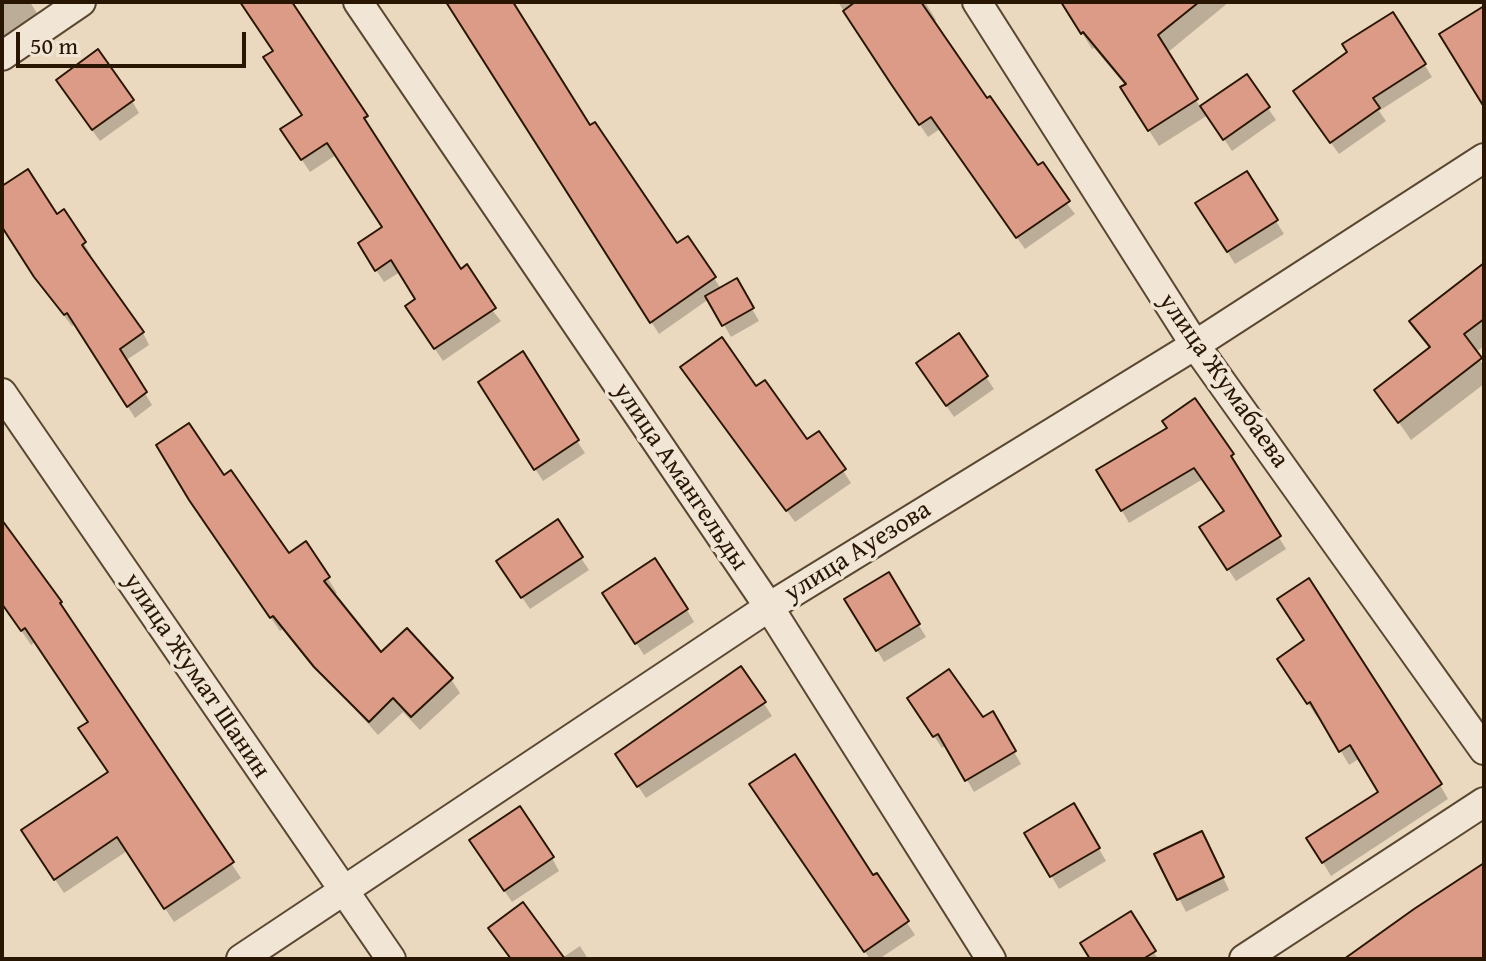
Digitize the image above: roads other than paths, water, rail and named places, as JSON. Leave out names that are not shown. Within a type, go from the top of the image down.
[{"type":"street","points":[[2,56],[81,2]]},
{"type":"street","name":"улица Амангельды","points":[[358,2],[769,607],[991,959]]},
{"type":"street","name":"улица Жумабаева","points":[[977,2],[1195,345],[1484,750]]},
{"type":"street","name":"улица Ауезова","points":[[241,959],[769,607],[1195,345],[1484,158]]},
{"type":"street","name":"улица Жумат Шанин","points":[[2,393],[391,959]]},
{"type":"street","points":[[1244,959],[1484,802]]}]
